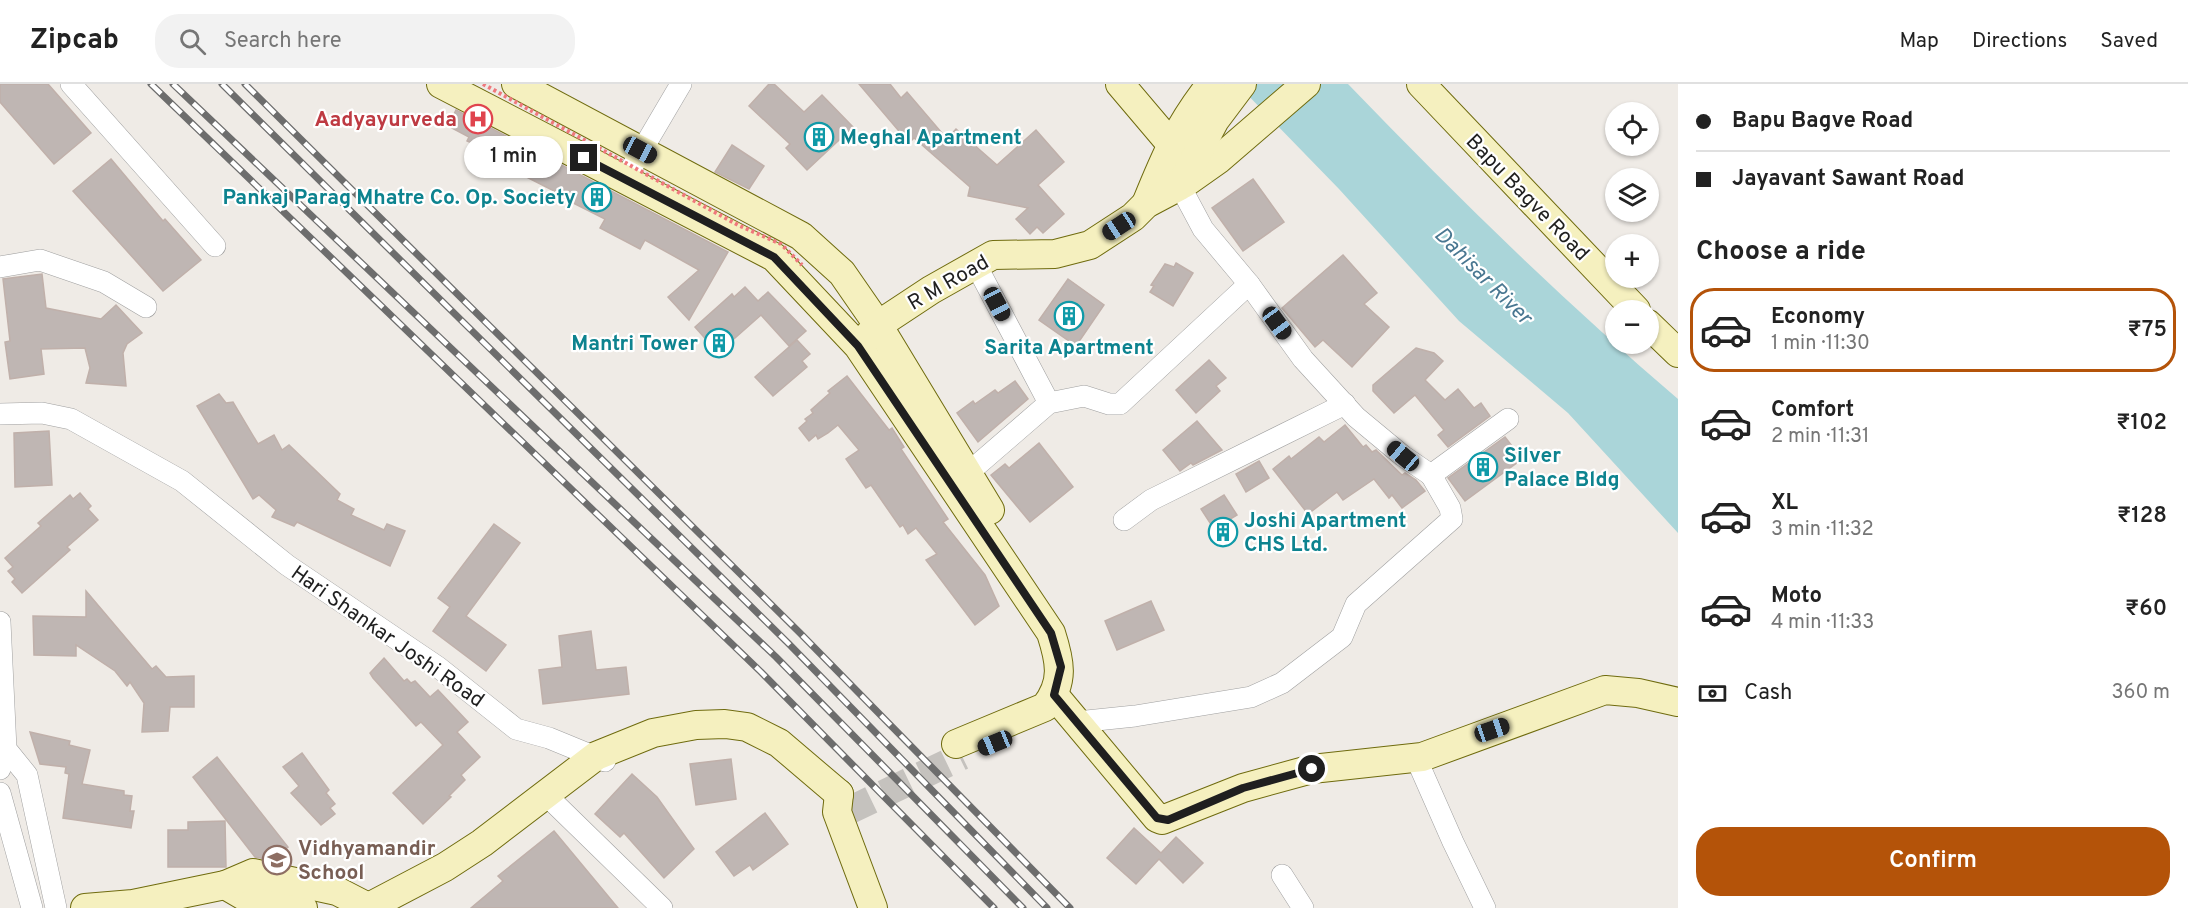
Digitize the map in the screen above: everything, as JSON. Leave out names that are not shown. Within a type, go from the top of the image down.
[{"type":"street","points":[[70,84],[215,246]]},
{"type":"street","points":[[441,84],[774,257],[858,346],[1051,633],[1061,667],[1065,707],[1157,818],[1162,820],[1243,788],[1312,769],[1416,758],[1456,747],[1492,730],[1605,690],[1638,693],[1678,702]]},
{"type":"street","points":[[516,84],[801,236],[842,273],[878,325],[1064,634],[1069,647],[1073,680],[1065,707],[1040,726],[959,750]]},
{"type":"street","points":[[625,179],[640,150],[681,84]]},
{"type":"street","points":[[1120,84],[1170,143]]},
{"type":"street","name":"R M Road","points":[[858,346],[878,325],[993,255],[1055,254],[1090,245],[1133,217],[1146,204],[1180,186],[1211,84]]},
{"type":"street","name":"R M Road","points":[[1146,204],[1170,143],[1242,84]]},
{"type":"street","points":[[1065,707],[1135,716],[1251,697],[1282,683],[1312,663],[1342,637],[1356,604],[1452,519],[1450,508],[1431,474],[1403,456],[1345,404],[1303,358],[1249,284],[1203,229],[1180,186],[1219,159],[1306,84]]},
{"type":"street","name":"Bapu Bagve Road","points":[[1421,84],[1626,300]]},
{"type":"street","points":[[0,267],[40,260],[104,282],[146,307]]},
{"type":"street","points":[[976,265],[1049,403]]},
{"type":"street","points":[[968,473],[1049,403],[1084,396],[1109,404],[1120,404],[1249,284]]},
{"type":"street","points":[[1659,335],[1678,353]]},
{"type":"street","points":[[1124,520],[1151,500],[1345,404]]},
{"type":"street","name":"Hari Shankar Joshi Road","points":[[0,414],[42,413],[71,419],[182,481],[287,565],[438,667],[516,729],[602,760]]},
{"type":"street","points":[[1431,474],[1508,419]]},
{"type":"street","points":[[0,622],[6,749],[0,769]]},
{"type":"street","points":[[85,908],[132,904],[225,885],[253,873],[317,884],[337,891],[368,908],[445,867],[602,760],[646,746],[688,737],[717,735],[742,739],[759,746],[843,804],[873,908]]},
{"type":"street","points":[[6,749],[27,775],[56,908]]},
{"type":"street","points":[[1416,758],[1452,842],[1485,908]]},
{"type":"street","points":[[0,793],[32,908]]},
{"type":"street","points":[[399,908],[495,850],[548,798]]},
{"type":"street","points":[[548,798],[662,908]]},
{"type":"street","points":[[1282,875],[1303,908]]},
{"type":"street","points":[[225,885],[244,896],[303,908]]},
{"type":"path","points":[[483,84],[738,225],[781,243],[802,265]]},
{"type":"water","name":"Dahisar River","points":[[1237,84],[1348,84],[1509,246],[1605,335],[1605,354],[1626,354],[1678,399],[1678,533],[1568,413],[1459,321],[1339,189]]},
{"type":"building","points":[[0,84],[48,84],[91,133],[54,164],[0,102]]},
{"type":"building","points":[[769,84],[774,84],[804,112],[822,95],[853,127],[807,170],[786,148],[790,144],[749,106]]},
{"type":"building","points":[[859,84],[890,84],[901,98],[907,92],[947,139],[956,129],[997,165],[1036,130],[1064,162],[1038,185],[1064,214],[1043,233],[1037,227],[1030,234],[1016,219],[1028,208],[968,196],[970,187],[914,138],[909,143]]},
{"type":"building","points":[[456,110],[728,252],[689,320],[668,297],[699,270],[645,240],[640,249],[600,228],[605,219],[481,154],[484,149],[467,141],[469,137],[448,126]]},
{"type":"building","points":[[732,145],[764,166],[749,189],[715,172]]},
{"type":"building","points":[[111,159],[163,221],[165,219],[201,260],[163,291],[73,191]]},
{"type":"building","points":[[1253,179],[1284,222],[1243,251],[1212,208]]},
{"type":"building","points":[[1343,255],[1377,293],[1364,304],[1389,327],[1352,367],[1323,340],[1315,347],[1282,308]]},
{"type":"building","points":[[1176,263],[1193,273],[1173,306],[1150,292],[1154,286],[1151,285],[1165,264],[1174,267]]},
{"type":"building","points":[[42,274],[46,308],[101,319],[116,305],[142,333],[127,344],[123,353],[126,386],[86,383],[90,368],[85,348],[41,349],[44,374],[10,379],[5,342],[10,341],[3,279]]},
{"type":"building","name":"Sarita Apartment","points":[[1068,279],[1104,305],[1076,346],[1039,320]]},
{"type":"building","points":[[745,287],[758,301],[768,292],[806,331],[789,346],[761,315],[718,353],[695,327],[732,294],[734,297]]},
{"type":"building","points":[[797,340],[810,354],[802,361],[807,367],[773,396],[755,377]]},
{"type":"building","points":[[1416,348],[1434,353],[1443,361],[1425,380],[1445,400],[1458,389],[1474,408],[1481,403],[1490,416],[1448,447],[1438,435],[1444,430],[1415,395],[1394,413],[1373,391],[1373,385]]},
{"type":"building","points":[[1209,360],[1226,378],[1216,386],[1220,391],[1196,413],[1176,390]]},
{"type":"building","points":[[847,376],[889,430],[892,428],[904,447],[901,449],[948,519],[943,522],[985,575],[999,606],[975,625],[926,560],[937,554],[916,528],[908,534],[903,525],[900,527],[871,485],[866,488],[846,459],[859,450],[838,425],[818,439],[816,435],[809,441],[799,428],[813,413],[811,410],[830,393],[828,391]]},
{"type":"building","points":[[1015,381],[1028,399],[978,442],[957,413],[973,401],[975,404],[995,390],[998,393]]},
{"type":"building","points":[[219,394],[226,403],[233,402],[258,444],[274,435],[282,450],[289,445],[340,494],[337,500],[354,509],[351,515],[384,530],[387,524],[405,531],[390,566],[297,522],[294,526],[272,517],[276,510],[259,495],[253,499],[197,406]]},
{"type":"building","points":[[1197,421],[1222,450],[1193,465],[1191,463],[1180,471],[1163,450]]},
{"type":"building","points":[[1345,425],[1363,447],[1366,445],[1372,452],[1376,450],[1402,475],[1405,473],[1416,480],[1425,491],[1402,508],[1392,495],[1389,498],[1374,479],[1343,500],[1337,492],[1308,514],[1273,469],[1289,456],[1291,459],[1319,437],[1324,442]]},
{"type":"building","points":[[49,431],[52,485],[15,487],[14,433]]},
{"type":"building","name":"Silver Palace Bldg","points":[[1505,437],[1522,459],[1465,501],[1448,478]]},
{"type":"building","points":[[1039,443],[1073,487],[1030,522],[991,475],[1005,464],[1009,468]]},
{"type":"building","points":[[1259,461],[1269,478],[1246,492],[1236,474]]},
{"type":"building","points":[[80,493],[91,506],[88,509],[98,520],[67,547],[70,550],[22,593],[12,582],[15,579],[8,571],[13,567],[5,558],[41,526],[38,523],[70,495],[73,499]]},
{"type":"building","points":[[1224,495],[1237,515],[1214,529],[1201,509]]},
{"type":"building","points":[[494,524],[520,543],[466,616],[506,645],[486,671],[433,631],[450,607],[438,598]]},
{"type":"building","points":[[86,591],[152,669],[156,666],[166,677],[194,676],[194,707],[170,707],[168,731],[142,732],[144,703],[130,682],[127,686],[115,671],[76,645],[76,656],[34,655],[33,616],[86,617]]},
{"type":"building","points":[[1151,601],[1164,630],[1117,650],[1105,621]]},
{"type":"building","points":[[591,631],[596,670],[626,667],[629,694],[543,704],[539,670],[562,667],[559,636]]},
{"type":"building","points":[[384,658],[404,681],[407,679],[411,683],[415,681],[430,697],[438,690],[468,722],[457,732],[480,757],[461,775],[465,780],[449,796],[451,797],[423,824],[393,793],[443,745],[421,722],[416,726],[373,678],[370,673]]},
{"type":"building","points":[[30,732],[70,741],[69,745],[90,750],[82,784],[124,791],[124,795],[132,796],[130,811],[134,811],[131,828],[63,818],[69,774],[65,773],[66,767],[40,764]]},
{"type":"building","points":[[302,753],[329,790],[326,793],[335,804],[330,808],[335,814],[321,825],[291,793],[299,786],[283,767]]},
{"type":"building","points":[[217,757],[288,847],[271,860],[255,857],[193,777]]},
{"type":"building","points":[[731,759],[736,799],[696,805],[690,764]]},
{"type":"building","points":[[632,774],[657,797],[694,849],[664,878],[624,833],[620,837],[595,814]]},
{"type":"building","points":[[765,813],[788,844],[753,870],[750,865],[734,876],[716,852]]},
{"type":"building","points":[[225,821],[226,867],[168,867],[168,830],[188,830],[188,822]]},
{"type":"building","points":[[1134,828],[1161,853],[1176,837],[1203,863],[1183,883],[1159,859],[1136,884],[1107,858]]},
{"type":"building","points":[[554,831],[618,908],[471,908],[503,881],[498,876]]},
{"type":"tunnel","points":[[846,812],[962,756]]},
{"type":"railway","points":[[151,84],[761,672],[994,908]]},
{"type":"railway","points":[[173,84],[776,657],[1023,908]]},
{"type":"railway","points":[[222,84],[789,644],[1047,908]]},
{"type":"railway","points":[[245,84],[800,633],[1070,908]]},
{"type":"place","name":"Aadyayurveda","points":[[478,119]]},
{"type":"place","name":"Meghal Apartment","points":[[819,137]]},
{"type":"place","name":"Pankaj Parag Mhatre Co. Op. Society","points":[[597,197]]},
{"type":"place","name":"Sarita Apartment","points":[[1069,316]]},
{"type":"place","name":"Mantri Tower","points":[[719,343]]},
{"type":"place","name":"Silver Palace Bldg","points":[[1483,467]]},
{"type":"place","name":"Joshi Apartment CHS Ltd.","points":[[1223,532]]},
{"type":"place","name":"Vidhyamandir School","points":[[277,860]]},
{"type":"route","points":[[584,158],[774,257],[858,346],[1051,633],[1061,667],[1059,683],[1054,695],[1157,818],[1168,820],[1243,788],[1312,769]]}]
